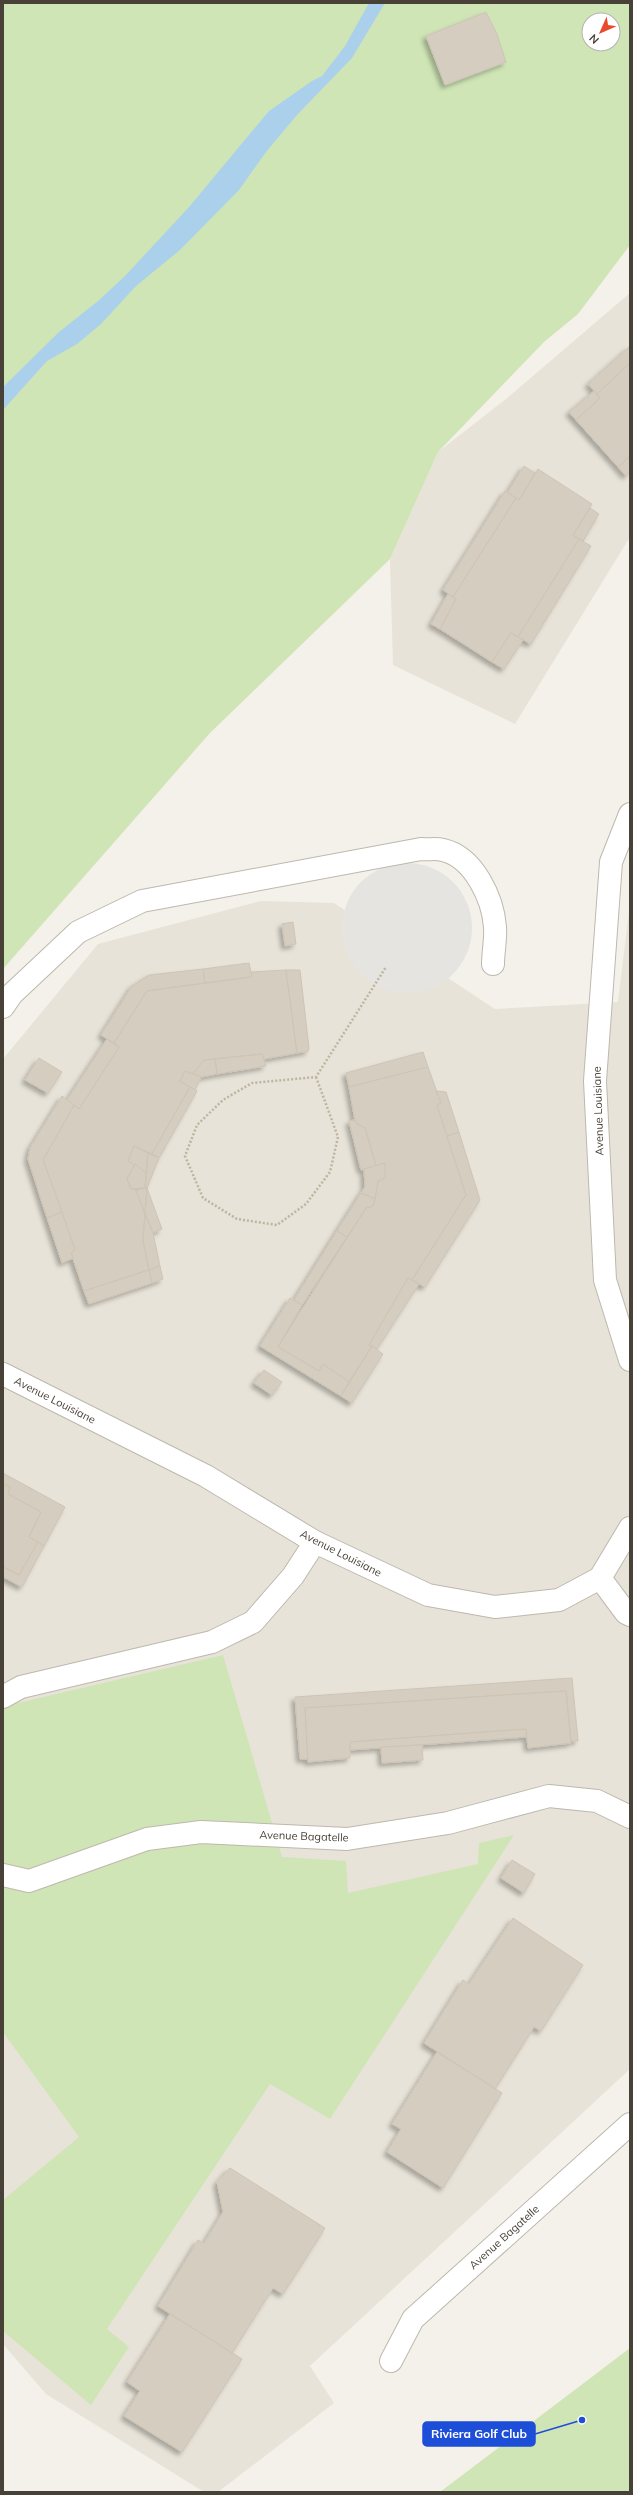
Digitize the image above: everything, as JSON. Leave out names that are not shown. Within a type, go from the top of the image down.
[{"type":"street","name":"Avenue Louisiane","points":[[630,814],[611,862],[595,1081],[605,1280],[630,1360]]},
{"type":"street","points":[[3,1007],[12,994],[78,932],[142,901],[421,850],[443,850],[462,859],[477,876],[487,893],[495,927],[493,964]]},
{"type":"street","name":"Avenue Louisiane","points":[[3,1374],[206,1476],[315,1542],[428,1595],[495,1607],[559,1600],[600,1578]]},
{"type":"street","points":[[630,1528],[600,1578],[626,1613],[630,1614]]},
{"type":"street","points":[[3,1697],[20,1687],[212,1642],[253,1622],[293,1576],[315,1542]]},
{"type":"street","name":"Avenue Bagatelle","points":[[3,1875],[29,1881],[147,1839],[201,1832],[347,1839],[448,1823],[549,1796],[597,1801],[630,1817]]},
{"type":"street","name":"Avenue Bagatelle","points":[[390,2361],[413,2319],[630,2124]]},
{"type":"path","points":[[316,1077],[386,967]]},
{"type":"path","points":[[316,1077],[338,1137],[330,1172],[306,1204],[277,1225],[237,1219],[204,1198],[186,1156],[197,1125],[222,1100],[252,1083],[316,1077]]},
{"type":"shaded area","points":[[630,293],[630,537],[515,724],[393,665],[390,559],[438,452],[506,399]]},
{"type":"shaded area","points":[[413,863],[426,865],[438,870],[449,877],[458,886],[470,909],[472,928],[470,947],[465,959],[458,970],[449,979],[426,991],[401,993],[388,991],[376,986],[365,979],[356,970],[344,947],[342,922],[344,909],[349,897],[356,886],[365,877],[388,865]]},
{"type":"shaded area","points":[[261,901],[334,903],[495,1009],[618,1002],[630,903],[630,2069],[310,2366],[334,2403],[218,2492],[204,2492],[46,2394],[3,2344],[3,1059],[98,944]]},
{"type":"green space","points":[[3,3],[630,3],[630,245],[578,314],[544,342],[438,452],[390,559],[210,733],[3,969]]},
{"type":"green space","points":[[223,1655],[282,1857],[346,1861],[348,1893],[478,1864],[479,1843],[514,1835],[330,2119],[270,2084],[107,2329],[129,2347],[91,2405],[3,2331],[3,2200],[79,2137],[3,2032],[3,1693],[18,1703]]},
{"type":"green space","points":[[630,2348],[630,2492],[440,2492]]},
{"type":"water","points":[[369,3],[385,3],[352,58],[297,115],[266,152],[239,190],[180,250],[136,286],[101,324],[77,344],[47,361],[3,410],[3,387],[59,332],[98,301],[125,276],[189,207],[269,111],[312,81],[322,76],[345,46]]},
{"type":"building","points":[[486,12],[497,34],[506,62],[445,85],[426,36]]},
{"type":"building","points":[[630,346],[630,363],[597,394],[588,384]]},
{"type":"building","points":[[630,363],[630,456],[618,467],[576,420],[600,398],[597,394]]},
{"type":"building","points":[[594,391],[600,398],[576,420],[569,412]]},
{"type":"building","points":[[630,456],[630,472],[626,476],[618,467]]},
{"type":"building","points":[[524,466],[535,473],[519,500],[507,493]]},
{"type":"building","points":[[538,469],[592,504],[573,535],[579,539],[518,637],[511,633],[492,662],[440,629],[456,599],[453,597],[516,498],[519,500]]},
{"type":"building","points":[[505,491],[516,498],[453,597],[443,590]]},
{"type":"building","points":[[590,508],[599,514],[583,541],[573,535]]},
{"type":"building","points":[[579,539],[591,546],[531,644],[518,637]]},
{"type":"building","points":[[448,594],[456,599],[440,629],[431,624]]},
{"type":"building","points":[[511,633],[523,640],[504,669],[492,662]]},
{"type":"building","points":[[293,922],[296,944],[285,946],[282,924]]},
{"type":"building","points":[[249,963],[252,977],[205,983],[203,969]]},
{"type":"building","points":[[203,969],[205,983],[147,991],[114,1043],[101,1035],[132,986],[149,975]]},
{"type":"building","points":[[286,970],[297,1053],[264,1059],[262,1054],[204,1060],[193,1074],[185,1071],[180,1081],[190,1087],[152,1154],[134,1146],[128,1161],[135,1164],[127,1179],[131,1189],[136,1190],[145,1214],[143,1240],[149,1270],[84,1291],[71,1253],[75,1250],[43,1160],[74,1105],[79,1109],[119,1047],[114,1043],[147,991],[252,977],[251,972]]},
{"type":"building","points":[[286,970],[300,970],[309,1048],[308,1051],[297,1053]]},
{"type":"building","points":[[107,1039],[119,1047],[79,1109],[67,1100]]},
{"type":"building","points":[[423,1052],[428,1067],[349,1087],[346,1073]]},
{"type":"building","points":[[262,1054],[266,1066],[217,1074],[215,1059]]},
{"type":"building","points":[[39,1058],[62,1072],[48,1093],[25,1080]]},
{"type":"building","points":[[215,1059],[217,1074],[201,1077],[193,1074],[204,1060]]},
{"type":"building","points":[[428,1067],[441,1103],[437,1105],[466,1195],[412,1280],[408,1278],[369,1345],[372,1346],[349,1382],[323,1364],[319,1371],[278,1347],[366,1208],[373,1206],[378,1181],[385,1178],[385,1163],[376,1166],[365,1128],[361,1127],[355,1121],[349,1087]]},
{"type":"building","points":[[185,1071],[201,1077],[195,1090],[180,1081]]},
{"type":"building","points":[[190,1087],[197,1091],[159,1158],[152,1154]]},
{"type":"building","points":[[436,1091],[446,1092],[459,1132],[447,1136],[437,1105],[441,1103]]},
{"type":"building","points":[[62,1096],[74,1105],[43,1160],[62,1212],[47,1218],[28,1159],[30,1148]]},
{"type":"building","points":[[355,1120],[357,1124],[365,1128],[376,1166],[361,1170],[349,1121]]},
{"type":"building","points":[[459,1132],[480,1200],[425,1287],[412,1280],[466,1195],[447,1136]]},
{"type":"building","points":[[134,1146],[148,1153],[146,1173],[128,1161]]},
{"type":"building","points":[[148,1153],[159,1158],[147,1188],[145,1188]]},
{"type":"building","points":[[385,1163],[385,1178],[378,1181],[375,1199],[361,1193],[365,1187],[364,1169]]},
{"type":"building","points":[[135,1164],[146,1173],[145,1188],[131,1189],[127,1179]]},
{"type":"building","points":[[147,1188],[145,1214],[136,1190]]},
{"type":"building","points":[[147,1188],[162,1229],[153,1233],[145,1214]]},
{"type":"building","points":[[361,1193],[375,1199],[373,1206],[366,1208],[347,1237],[337,1231]]},
{"type":"building","points":[[62,1212],[75,1250],[71,1253],[73,1258],[62,1263],[47,1218]]},
{"type":"building","points":[[145,1214],[153,1233],[160,1266],[149,1270],[143,1240]]},
{"type":"building","points":[[337,1231],[347,1237],[302,1305],[294,1300]]},
{"type":"building","points":[[160,1266],[163,1279],[152,1283],[149,1270]]},
{"type":"building","points":[[149,1270],[152,1283],[89,1304],[84,1291]]},
{"type":"building","points":[[408,1278],[419,1284],[377,1349],[369,1345]]},
{"type":"building","points":[[290,1298],[302,1305],[278,1347],[319,1371],[323,1364],[349,1382],[341,1396],[260,1346]]},
{"type":"building","points":[[372,1346],[383,1354],[352,1403],[341,1396]]},
{"type":"building","points":[[264,1370],[282,1382],[272,1395],[254,1383]]},
{"type":"building","points":[[3,1473],[65,1507],[44,1546],[29,1537],[41,1512],[8,1494],[10,1487],[3,1484]]},
{"type":"building","points":[[3,1484],[10,1487],[8,1494],[41,1512],[29,1537],[38,1542],[19,1575],[3,1567]]},
{"type":"building","points":[[38,1542],[44,1546],[22,1587],[3,1577],[3,1567],[19,1575]]},
{"type":"building","points":[[572,1678],[578,1741],[571,1741],[566,1691],[305,1708],[308,1759],[300,1759],[295,1697]]},
{"type":"building","points":[[566,1691],[571,1743],[528,1748],[526,1729],[350,1742],[350,1758],[308,1762],[305,1708]]},
{"type":"building","points":[[526,1729],[526,1737],[350,1750],[350,1742]]},
{"type":"building","points":[[422,1745],[423,1760],[382,1763],[381,1747]]},
{"type":"building","points":[[512,1860],[535,1874],[524,1893],[501,1878]]},
{"type":"building","points":[[513,1918],[583,1965],[541,2031],[534,2027],[495,2089],[424,2043],[463,1980],[469,1984]]},
{"type":"building","points":[[437,2052],[502,2093],[443,2188],[387,2152],[401,2129],[392,2124]]},
{"type":"building","points":[[230,2168],[325,2228],[283,2294],[273,2288],[232,2353],[158,2306],[198,2240],[204,2243],[223,2212],[217,2182]]},
{"type":"building","points":[[170,2314],[242,2359],[182,2452],[124,2416],[140,2391],[127,2382]]},
{"type":"place","name":"Riviera Golf Club","points":[[582,2420]]}]
